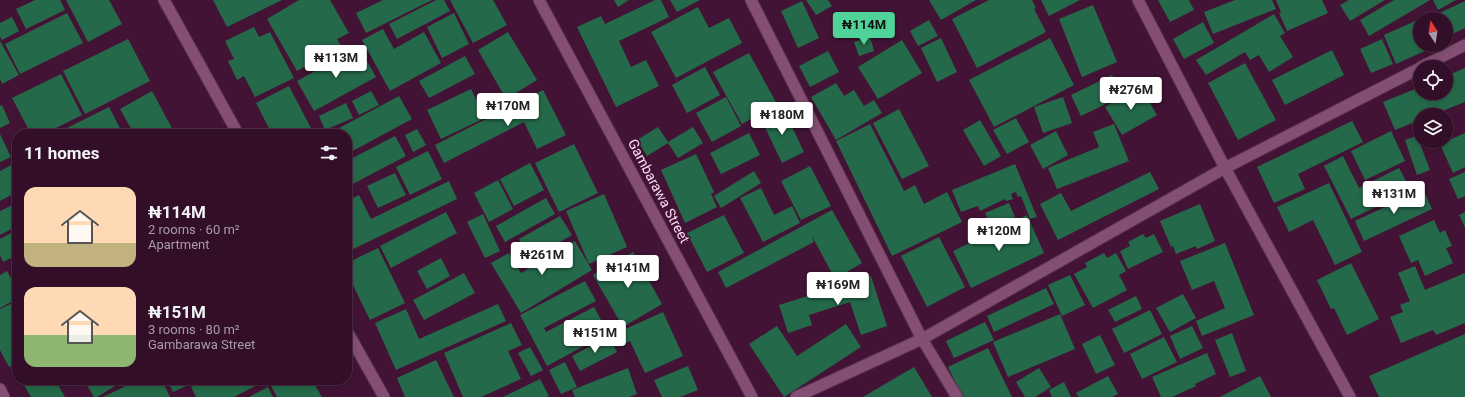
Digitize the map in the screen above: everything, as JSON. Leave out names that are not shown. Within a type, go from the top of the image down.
[{"type":"street","points":[[164,0],[235,129]]},
{"type":"street","name":"Gambarawa Street","points":[[538,0],[752,397]]},
{"type":"street","points":[[751,0],[922,339],[957,397]]},
{"type":"street","points":[[1138,0],[1225,168],[1350,397]]},
{"type":"street","points":[[1435,60],[1465,45]]},
{"type":"street","points":[[796,397],[922,339],[1225,168],[1413,71]]},
{"type":"street","points":[[352,340],[384,397]]},
{"type":"street","points":[[0,389],[4,397]]},
{"type":"building","points":[[35,0],[60,0],[65,10],[26,29],[16,9]]},
{"type":"building","points":[[66,0],[109,0],[122,24],[88,42]]},
{"type":"building","points":[[213,0],[282,0],[227,27]]},
{"type":"building","points":[[299,0],[330,0],[349,33],[337,39],[341,46],[297,71],[267,19]]},
{"type":"building","points":[[383,0],[432,0],[366,33],[356,13]]},
{"type":"building","points":[[436,0],[444,0],[450,11],[397,39],[389,24]]},
{"type":"building","points":[[450,0],[493,0],[507,25],[473,43]]},
{"type":"building","points":[[614,0],[629,0],[618,7]]},
{"type":"building","points":[[655,0],[661,0],[669,17],[619,41],[631,67],[646,60],[659,86],[616,107],[577,27],[601,16],[605,24]]},
{"type":"building","points":[[670,0],[700,0],[677,12]]},
{"type":"building","points":[[806,0],[828,0],[832,6],[816,15]]},
{"type":"building","points":[[929,0],[976,0],[941,20]]},
{"type":"building","points":[[989,0],[1032,0],[1036,8],[1034,9],[1046,32],[977,68],[952,19]]},
{"type":"building","points":[[1041,0],[1080,0],[1049,16]]},
{"type":"building","points":[[1158,0],[1189,0],[1194,10],[1170,22]]},
{"type":"building","points":[[1235,0],[1272,0],[1276,9],[1213,34],[1204,12]]},
{"type":"building","points":[[1276,0],[1322,0],[1328,13],[1287,31],[1279,13],[1281,12]]},
{"type":"building","points":[[1349,0],[1385,0],[1350,21],[1340,5]]},
{"type":"building","points":[[1394,0],[1430,0],[1369,36],[1360,20]]},
{"type":"building","points":[[1433,0],[1456,0],[1438,10]]},
{"type":"building","points":[[802,1],[819,38],[798,48],[781,11]]},
{"type":"building","points":[[1465,1],[1465,28],[1453,34],[1453,12],[1442,12]]},
{"type":"building","points":[[1093,5],[1117,62],[1082,77],[1059,19]]},
{"type":"building","points":[[698,7],[709,28],[729,18],[742,43],[676,78],[651,32]]},
{"type":"building","points":[[67,13],[83,43],[20,74],[5,44]]},
{"type":"building","points":[[454,13],[469,44],[442,58],[427,27]]},
{"type":"building","points":[[1274,14],[1285,33],[1280,36],[1293,57],[1269,72],[1259,55],[1250,60],[1245,52],[1206,75],[1196,60]]},
{"type":"building","points":[[12,17],[19,31],[2,40],[0,37],[0,23]]},
{"type":"building","points":[[929,20],[938,36],[918,46],[910,31]]},
{"type":"building","points":[[1203,22],[1214,43],[1184,59],[1173,39]]},
{"type":"building","points":[[1413,22],[1413,52],[1423,52],[1396,64],[1384,35]]},
{"type":"building","points":[[254,27],[259,37],[270,32],[294,78],[255,97],[244,76],[237,80],[228,61],[234,59],[225,41]]},
{"type":"building","points":[[383,29],[394,49],[424,32],[441,63],[390,91],[362,40]]},
{"type":"building","points":[[508,32],[537,80],[506,99],[478,50]]},
{"type":"building","points":[[870,37],[874,51],[859,56],[854,42]]},
{"type":"building","points":[[941,38],[957,72],[937,82],[921,48]]},
{"type":"building","points":[[1050,38],[1074,85],[994,127],[969,80]]},
{"type":"building","points":[[128,39],[150,81],[85,114],[63,71]]},
{"type":"building","points":[[1382,39],[1393,64],[1371,73],[1360,49]]},
{"type":"building","points":[[902,40],[922,73],[878,99],[858,67]]},
{"type":"building","points":[[0,41],[19,75],[2,84],[0,79]]},
{"type":"building","points":[[359,47],[376,77],[314,111],[297,81]]},
{"type":"building","points":[[1332,50],[1344,75],[1285,105],[1272,80]]},
{"type":"building","points":[[828,51],[839,72],[810,87],[799,66]]},
{"type":"building","points":[[749,53],[777,104],[742,124],[713,72]]},
{"type":"building","points":[[465,56],[475,74],[429,98],[419,81]]},
{"type":"building","points":[[1245,63],[1276,120],[1238,140],[1208,83]]},
{"type":"building","points":[[705,67],[720,95],[687,113],[672,85]]},
{"type":"building","points":[[1465,68],[1465,102],[1450,108],[1413,108],[1413,123],[1395,130],[1383,102],[1413,90],[1413,100],[1453,100],[1453,73]]},
{"type":"building","points":[[61,74],[82,115],[54,129],[28,129],[12,98]]},
{"type":"building","points":[[1112,75],[1122,96],[1081,116],[1071,95]]},
{"type":"building","points":[[836,83],[844,96],[854,90],[864,106],[874,100],[882,113],[836,140],[811,97]]},
{"type":"building","points":[[289,86],[311,129],[269,129],[256,103]]},
{"type":"building","points":[[1140,86],[1157,115],[1122,135],[1105,107]]},
{"type":"building","points":[[471,89],[485,118],[441,139],[427,110]]},
{"type":"building","points":[[543,90],[566,135],[537,149],[524,122],[444,163],[435,145]]},
{"type":"building","points":[[152,91],[172,129],[131,129],[120,109]]},
{"type":"building","points":[[371,91],[379,105],[359,115],[352,101]]},
{"type":"building","points":[[399,96],[412,119],[352,151],[352,129],[337,129]]},
{"type":"building","points":[[726,97],[741,126],[712,142],[696,113]]},
{"type":"building","points":[[1063,97],[1072,123],[1043,133],[1034,107]]},
{"type":"building","points":[[346,103],[353,118],[325,129],[319,116]]},
{"type":"building","points":[[2,105],[10,123],[0,128],[0,106]]},
{"type":"building","points":[[109,107],[120,129],[65,129]]},
{"type":"building","points":[[783,108],[804,152],[782,163],[761,119]]},
{"type":"building","points":[[899,109],[929,166],[902,179],[873,123]]},
{"type":"building","points":[[1016,118],[1029,142],[1007,154],[993,130]]},
{"type":"building","points":[[980,120],[1001,156],[984,166],[963,130]]},
{"type":"building","points":[[1352,121],[1363,142],[1298,174],[1305,189],[1274,203],[1257,167]]},
{"type":"building","points":[[870,124],[904,191],[915,185],[924,204],[947,192],[962,222],[892,256],[836,141]]},
{"type":"building","points":[[1114,124],[1129,161],[1057,189],[1048,168],[1099,147],[1093,132]]},
{"type":"building","points":[[658,127],[668,142],[693,127],[703,143],[678,158],[668,143],[647,156],[637,140]]},
{"type":"building","points":[[417,129],[426,145],[413,152],[405,135]]},
{"type":"building","points":[[1056,131],[1068,155],[1043,169],[1030,145]]},
{"type":"building","points":[[1391,131],[1405,161],[1365,180],[1351,151]]},
{"type":"building","points":[[749,133],[760,155],[721,174],[710,153]]},
{"type":"building","points":[[1465,133],[1465,167],[1453,173],[1442,148],[1453,148],[1453,138]]},
{"type":"building","points":[[0,134],[11,157],[0,162]]},
{"type":"building","points":[[395,136],[406,156],[352,184],[352,158]]},
{"type":"building","points":[[1413,137],[1413,148],[1422,148],[1430,170],[1417,175],[1405,140]]},
{"type":"building","points":[[574,144],[598,193],[559,212],[535,163]]},
{"type":"building","points":[[428,151],[442,179],[410,195],[396,167]]},
{"type":"building","points":[[696,154],[714,192],[711,194],[717,207],[685,223],[661,170]]},
{"type":"building","points":[[1343,156],[1359,188],[1399,168],[1411,190],[1351,219],[1324,166]]},
{"type":"building","points":[[530,163],[544,190],[514,206],[500,179]]},
{"type":"building","points":[[1015,164],[1037,217],[1030,219],[1021,196],[1018,197],[1016,192],[1011,194],[1013,199],[1006,201],[1005,199],[980,211],[978,206],[961,212],[952,190]]},
{"type":"building","points":[[12,165],[12,195],[0,201],[0,171]]},
{"type":"building","points":[[810,166],[831,206],[801,220],[781,181]]},
{"type":"building","points":[[754,171],[761,183],[721,208],[714,196]]},
{"type":"building","points":[[1150,172],[1159,189],[1058,240],[1040,204],[1061,193],[1071,211]]},
{"type":"building","points":[[1465,172],[1465,196],[1458,199],[1449,179]]},
{"type":"building","points":[[395,173],[406,195],[378,208],[367,186]]},
{"type":"building","points":[[498,180],[513,209],[489,222],[474,193]]},
{"type":"building","points":[[449,181],[457,199],[352,250],[352,198],[359,195],[371,219]]},
{"type":"building","points":[[1329,183],[1362,252],[1335,265],[1313,220],[1289,232],[1277,207]]},
{"type":"building","points":[[761,188],[774,215],[792,206],[800,223],[763,242],[740,198]]},
{"type":"building","points":[[1423,189],[1432,209],[1364,241],[1355,221]]},
{"type":"building","points":[[604,194],[627,247],[589,264],[566,211]]},
{"type":"building","points":[[546,198],[555,214],[505,242],[496,226]]},
{"type":"building","points":[[1009,203],[1015,217],[991,227],[985,213]]},
{"type":"building","points":[[1200,204],[1215,241],[1197,249],[1196,246],[1176,254],[1173,246],[1171,247],[1160,221]]},
{"type":"building","points":[[12,205],[12,229],[0,235],[0,211]]},
{"type":"building","points":[[832,210],[862,263],[835,279],[812,236],[814,242],[726,288],[718,272]]},
{"type":"building","points":[[446,212],[457,233],[391,268],[380,246]]},
{"type":"building","points":[[1465,212],[1465,227],[1459,215]]},
{"type":"building","points":[[483,214],[500,251],[485,258],[467,222]]},
{"type":"building","points":[[724,215],[744,253],[707,272],[687,233]]},
{"type":"building","points":[[1027,215],[1044,253],[971,288],[953,251]]},
{"type":"building","points":[[560,216],[572,235],[530,259],[519,239]]},
{"type":"building","points":[[1434,220],[1440,233],[1445,230],[1452,246],[1446,248],[1453,263],[1425,276],[1418,260],[1411,263],[1399,236]]},
{"type":"building","points":[[12,233],[12,258],[3,262],[0,255],[0,239]]},
{"type":"building","points":[[1143,234],[1146,238],[1154,234],[1163,252],[1128,269],[1120,251],[1130,246],[1128,242]]},
{"type":"building","points":[[939,237],[965,287],[927,307],[901,256]]},
{"type":"building","points":[[575,241],[592,270],[521,313],[491,263],[509,253],[521,273]]},
{"type":"building","points":[[1225,243],[1254,315],[1202,336],[1196,321],[1225,308],[1214,281],[1192,290],[1180,261]]},
{"type":"building","points":[[378,248],[405,303],[370,320],[352,283],[352,261]]},
{"type":"building","points":[[633,252],[662,304],[623,327],[593,275]]},
{"type":"building","points":[[1104,253],[1107,258],[1116,253],[1126,271],[1119,275],[1127,290],[1093,308],[1074,274],[1087,267],[1085,263]]},
{"type":"building","points":[[441,258],[450,276],[427,289],[417,271]]},
{"type":"building","points":[[1351,263],[1379,319],[1347,335],[1334,308],[1331,309],[1317,280]]},
{"type":"building","points":[[1415,266],[1425,290],[1465,273],[1465,323],[1436,335],[1433,330],[1401,343],[1390,317],[1403,312],[1400,305],[1410,301],[1398,273]]},
{"type":"building","points":[[7,271],[12,280],[12,302],[0,308],[0,275]]},
{"type":"building","points":[[464,273],[475,293],[424,320],[413,300]]},
{"type":"building","points":[[1070,275],[1085,305],[1062,316],[1048,285]]},
{"type":"building","points":[[871,276],[887,326],[861,335],[850,302],[809,315],[812,325],[788,333],[779,305]]},
{"type":"building","points":[[585,281],[596,301],[544,328],[546,332],[594,307],[608,333],[547,366],[520,315]]},
{"type":"building","points":[[1046,288],[1054,304],[994,332],[987,316]]},
{"type":"building","points":[[1183,294],[1196,318],[1170,332],[1156,308]]},
{"type":"building","points":[[1136,296],[1142,309],[1115,322],[1108,310]]},
{"type":"building","points":[[12,303],[12,366],[9,367],[0,350],[0,309]]},
{"type":"building","points":[[498,304],[506,321],[396,370],[375,323],[406,309],[419,339]]},
{"type":"building","points":[[1150,310],[1162,334],[1124,353],[1112,329]]},
{"type":"building","points":[[663,312],[683,356],[645,373],[630,341],[617,347],[612,335]]},
{"type":"building","points":[[1060,314],[1075,349],[1008,377],[993,342]]},
{"type":"building","points":[[985,322],[994,340],[954,358],[946,341]]},
{"type":"building","points":[[511,323],[522,345],[508,351],[521,379],[481,397],[463,397],[444,353]]},
{"type":"building","points":[[846,324],[861,347],[784,397],[749,344],[777,326],[797,356]]},
{"type":"building","points":[[1192,326],[1203,348],[1180,359],[1170,336]]},
{"type":"building","points":[[1232,333],[1246,371],[1230,377],[1215,340]]},
{"type":"building","points":[[1465,334],[1465,397],[1379,397],[1369,376]]},
{"type":"building","points":[[1100,335],[1115,365],[1096,374],[1082,344]]},
{"type":"building","points":[[609,336],[617,352],[580,371],[572,356]]},
{"type":"building","points":[[1164,337],[1177,362],[1142,379],[1130,354]]},
{"type":"building","points":[[530,347],[543,370],[531,376],[518,353]]},
{"type":"building","points":[[988,348],[1012,397],[963,397],[948,367]]},
{"type":"building","points":[[1207,353],[1216,374],[1195,384],[1196,386],[1172,397],[1161,397],[1152,377]]},
{"type":"building","points":[[436,360],[454,397],[405,397],[397,378]]},
{"type":"building","points":[[565,362],[577,387],[561,394],[549,370]]},
{"type":"building","points":[[688,366],[698,390],[680,397],[662,397],[654,380]]},
{"type":"building","points":[[914,367],[932,397],[863,397]]},
{"type":"building","points":[[628,368],[637,394],[629,397],[575,397],[572,390]]},
{"type":"building","points":[[1039,368],[1051,387],[1035,397],[1025,397],[1016,382]]},
{"type":"building","points":[[1108,376],[1118,394],[1112,397],[1079,397],[1076,393]]},
{"type":"building","points":[[1260,376],[1271,397],[1220,397]]},
{"type":"building","points":[[540,379],[549,396],[503,397]]},
{"type":"building","points":[[1064,382],[1071,397],[1052,397],[1049,390]]},
{"type":"building","points":[[24,385],[58,385],[65,397],[31,397]]},
{"type":"building","points":[[87,385],[117,385],[97,397],[94,397]]},
{"type":"building","points":[[128,385],[164,385],[170,397],[103,397]]},
{"type":"building","points":[[170,385],[188,385],[173,392]]},
{"type":"building","points":[[195,385],[257,385],[234,397],[196,397],[191,387]]},
{"type":"building","points":[[271,385],[315,385],[322,397],[277,397]]},
{"type":"building","points":[[268,387],[273,397],[249,397]]}]
